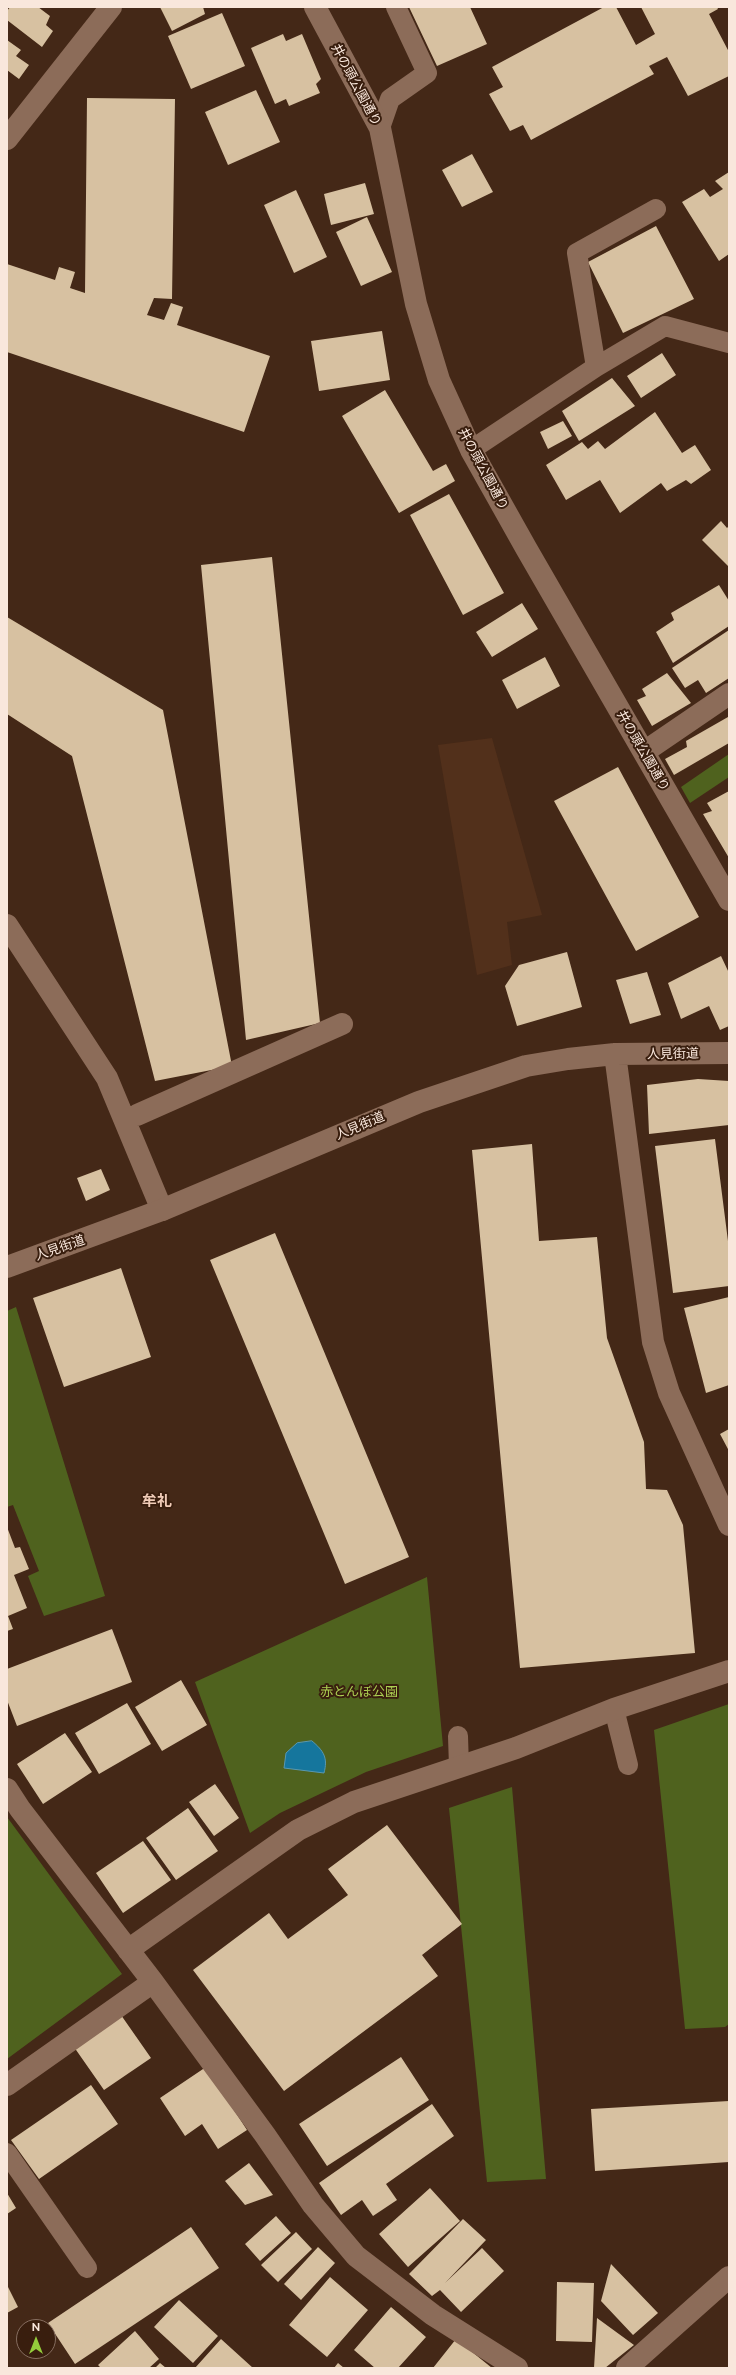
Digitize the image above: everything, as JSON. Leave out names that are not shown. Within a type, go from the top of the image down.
[{"type":"street","points":[[7,139],[110,7]]},
{"type":"street","name":"井の頭公園通り","points":[[315,7],[380,128],[416,304],[439,380],[471,450],[729,900]]},
{"type":"street","points":[[644,752],[729,694]]},
{"type":"street","points":[[7,925],[107,1078],[162,1210]]},
{"type":"street","points":[[137,1115],[342,1024]]},
{"type":"street","name":"人見街道","points":[[7,1267],[162,1210],[418,1102],[526,1066],[568,1059],[615,1054],[729,1053]]},
{"type":"street","points":[[615,1054],[652,1342],[669,1393],[729,1525]]},
{"type":"street","points":[[128,1950],[298,1830],[354,1802],[516,1748],[614,1709],[729,1670]]},
{"type":"street","points":[[7,1789],[20,1809],[153,1982],[265,2135],[313,2206],[356,2256],[434,2315],[517,2368]]},
{"type":"street","points":[[7,2085],[153,1982]]},
{"type":"street","points":[[627,2368],[729,2277]]},
{"type":"lane","points":[[380,128],[390,99],[427,73],[396,7]]},
{"type":"lane","points":[[596,367],[577,253],[656,209]]},
{"type":"lane","points":[[471,450],[596,367],[665,326],[729,343]]},
{"type":"lane","points":[[614,1709],[628,1765]]},
{"type":"lane","points":[[458,1736],[459,1767]]},
{"type":"lane","points":[[7,2153],[87,2268]]},
{"type":"shaded area","points":[[492,738],[542,915],[507,922],[512,965],[477,975],[438,745]]},
{"type":"green space","points":[[729,754],[729,777],[690,803],[681,787]]},
{"type":"green space","points":[[16,1307],[105,1596],[44,1616],[28,1576],[39,1571],[13,1505],[7,1507],[7,1311]]},
{"type":"green space","name":"赤とんぼ公園","points":[[427,1577],[443,1746],[366,1772],[280,1813],[250,1833],[195,1682]]},
{"type":"green space","points":[[729,1704],[729,2024],[725,2027],[685,2029],[654,1730]]},
{"type":"green space","points":[[512,1787],[546,2179],[487,2182],[449,1808]]},
{"type":"green space","points":[[7,1817],[122,1974],[7,2059]]},
{"type":"water","points":[[312,1741],[320,1748],[324,1755],[326,1763],[324,1773],[284,1768],[286,1753],[297,1743]]},
{"type":"building","points":[[10,7],[38,7],[50,16],[46,25],[53,31],[42,47],[7,20],[7,11]]},
{"type":"building","points":[[160,7],[203,7],[205,14],[172,31]]},
{"type":"building","points":[[409,7],[470,7],[487,44],[437,66]]},
{"type":"building","points":[[604,7],[616,7],[636,45],[655,34],[641,7],[717,7],[718,9],[709,14],[729,52],[729,76],[688,96],[667,57],[649,66],[654,74],[531,140],[523,125],[510,131],[489,94],[503,87],[492,67]]},
{"type":"building","points":[[222,13],[245,66],[191,89],[168,36]]},
{"type":"building","points":[[283,34],[286,41],[302,34],[321,79],[316,84],[320,93],[289,106],[286,99],[275,104],[251,48]]},
{"type":"building","points":[[7,40],[21,50],[16,56],[29,65],[19,79],[7,70]]},
{"type":"building","points":[[256,90],[280,142],[228,165],[205,112]]},
{"type":"building","points":[[87,98],[175,99],[172,299],[154,298],[147,315],[164,320],[171,303],[183,307],[177,325],[270,356],[244,432],[7,352],[7,264],[55,280],[59,267],[75,272],[70,288],[85,293]]},
{"type":"building","points":[[472,154],[493,192],[462,207],[442,170]]},
{"type":"building","points":[[729,172],[729,254],[719,261],[682,202],[704,189],[710,197],[723,189],[715,181]]},
{"type":"building","points":[[365,183],[374,214],[331,225],[324,194]]},
{"type":"building","points":[[296,190],[327,257],[294,273],[264,205]]},
{"type":"building","points":[[367,217],[392,272],[361,286],[336,232]]},
{"type":"building","points":[[656,226],[694,299],[623,333],[588,262]]},
{"type":"building","points":[[382,331],[390,380],[319,391],[311,341]]},
{"type":"building","points":[[662,353],[676,375],[641,398],[627,376]]},
{"type":"building","points":[[612,378],[635,406],[579,441],[562,411]]},
{"type":"building","points":[[385,390],[433,471],[446,464],[455,481],[399,513],[342,416]]},
{"type":"building","points":[[655,412],[682,453],[695,445],[711,470],[691,484],[686,480],[667,491],[661,483],[620,513],[600,480],[566,500],[546,465],[582,442],[588,449],[598,441],[605,449]]},
{"type":"building","points":[[563,421],[572,436],[548,449],[540,432]]},
{"type":"building","points":[[449,494],[504,593],[463,615],[410,515]]},
{"type":"building","points":[[721,521],[727,528],[729,526],[729,567],[702,540]]},
{"type":"building","points":[[272,557],[320,1023],[246,1040],[201,565]]},
{"type":"building","points":[[719,585],[729,601],[729,626],[673,663],[656,632],[674,620],[671,613]]},
{"type":"building","points":[[522,603],[538,629],[492,657],[476,632]]},
{"type":"building","points":[[7,617],[163,710],[232,1066],[155,1081],[72,756],[7,714]]},
{"type":"building","points":[[729,630],[729,678],[706,693],[698,680],[685,688],[672,668]]},
{"type":"building","points":[[545,657],[560,686],[517,709],[502,680]]},
{"type":"building","points":[[667,673],[691,703],[652,726],[637,700],[646,696],[642,689]]},
{"type":"building","points":[[728,717],[729,743],[674,775],[665,759],[687,747],[686,741]]},
{"type":"building","points":[[618,767],[699,917],[636,951],[554,801]]},
{"type":"building","points":[[729,791],[729,858],[703,814],[712,811],[707,803]]},
{"type":"building","points":[[567,952],[582,1007],[517,1026],[505,986],[519,965]]},
{"type":"building","points":[[721,956],[729,973],[729,1026],[720,1030],[709,1006],[681,1019],[668,983]]},
{"type":"building","points":[[647,972],[661,1015],[630,1024],[616,980]]},
{"type":"building","points":[[698,1079],[729,1081],[729,1125],[649,1134],[647,1085]]},
{"type":"building","points":[[715,1139],[729,1249],[729,1286],[673,1293],[655,1146]]},
{"type":"building","points":[[532,1144],[539,1241],[597,1237],[607,1338],[644,1442],[646,1489],[667,1490],[683,1525],[695,1653],[520,1668],[472,1150]]},
{"type":"building","points":[[101,1169],[110,1190],[86,1201],[77,1178]]},
{"type":"building","points":[[275,1233],[409,1557],[345,1584],[210,1260]]},
{"type":"building","points":[[121,1268],[151,1357],[64,1387],[33,1298]]},
{"type":"building","points":[[729,1297],[729,1385],[706,1393],[684,1308]]},
{"type":"building","points":[[729,1429],[729,1451],[720,1434]]},
{"type":"building","points":[[7,1527],[15,1548],[20,1547],[29,1569],[14,1575],[27,1608],[8,1616],[13,1629],[7,1631]]},
{"type":"building","points":[[112,1629],[132,1682],[17,1726],[7,1700],[7,1669]]},
{"type":"building","points":[[181,1680],[207,1725],[162,1751],[135,1707]]},
{"type":"building","points":[[127,1703],[151,1744],[99,1774],[75,1733]]},
{"type":"building","points":[[65,1733],[92,1772],[43,1804],[17,1764]]},
{"type":"building","points":[[215,1784],[239,1818],[214,1836],[189,1802]]},
{"type":"building","points":[[188,1808],[218,1851],[176,1880],[146,1838]]},
{"type":"building","points":[[387,1825],[462,1924],[422,1955],[438,1976],[284,2091],[193,1970],[269,1913],[288,1939],[348,1895],[328,1869]]},
{"type":"building","points":[[143,1841],[171,1880],[123,1913],[96,1873]]},
{"type":"building","points":[[121,2015],[151,2058],[104,2090],[74,2047]]},
{"type":"building","points":[[401,2057],[429,2100],[327,2166],[299,2124]]},
{"type":"building","points":[[206,2067],[247,2130],[218,2149],[202,2124],[185,2136],[160,2098]]},
{"type":"building","points":[[91,2085],[118,2124],[39,2179],[11,2140]]},
{"type":"building","points":[[729,2101],[729,2162],[595,2171],[591,2109]]},
{"type":"building","points":[[432,2104],[454,2136],[386,2184],[397,2200],[373,2216],[362,2200],[341,2215],[319,2183]]},
{"type":"building","points":[[249,2163],[273,2195],[245,2205],[225,2181]]},
{"type":"building","points":[[430,2188],[460,2221],[408,2267],[379,2234]]},
{"type":"building","points":[[7,2193],[16,2208],[7,2214]]},
{"type":"building","points":[[276,2216],[291,2233],[260,2261],[245,2244]]},
{"type":"building","points":[[463,2219],[486,2240],[445,2283],[482,2248],[504,2271],[461,2312],[440,2290],[432,2296],[409,2274]]},
{"type":"building","points":[[191,2227],[219,2268],[75,2364],[56,2335],[56,2319],[54,2319]]},
{"type":"building","points":[[296,2232],[312,2249],[278,2282],[261,2265]]},
{"type":"building","points":[[318,2247],[335,2263],[301,2300],[284,2284]]},
{"type":"building","points":[[611,2264],[658,2313],[633,2335],[601,2301]]},
{"type":"building","points":[[330,2277],[368,2310],[327,2357],[289,2325]]},
{"type":"building","points":[[557,2282],[594,2283],[592,2342],[556,2341]]},
{"type":"building","points":[[7,2285],[18,2307],[7,2313]]},
{"type":"building","points":[[179,2300],[218,2336],[193,2363],[154,2327]]},
{"type":"building","points":[[391,2307],[426,2337],[398,2368],[375,2368],[354,2350]]},
{"type":"building","points":[[597,2318],[634,2345],[605,2368],[594,2368]]},
{"type":"building","points":[[135,2331],[159,2359],[149,2368],[101,2368],[98,2365]]},
{"type":"building","points":[[221,2339],[253,2368],[195,2368]]},
{"type":"building","points":[[456,2339],[492,2368],[433,2368]]},
{"type":"building","points":[[160,2363],[166,2368],[155,2368]]},
{"type":"building","points":[[338,2363],[344,2368],[334,2368]]},
{"type":"district","name":"牟礼","points":[[157,1501]]}]
